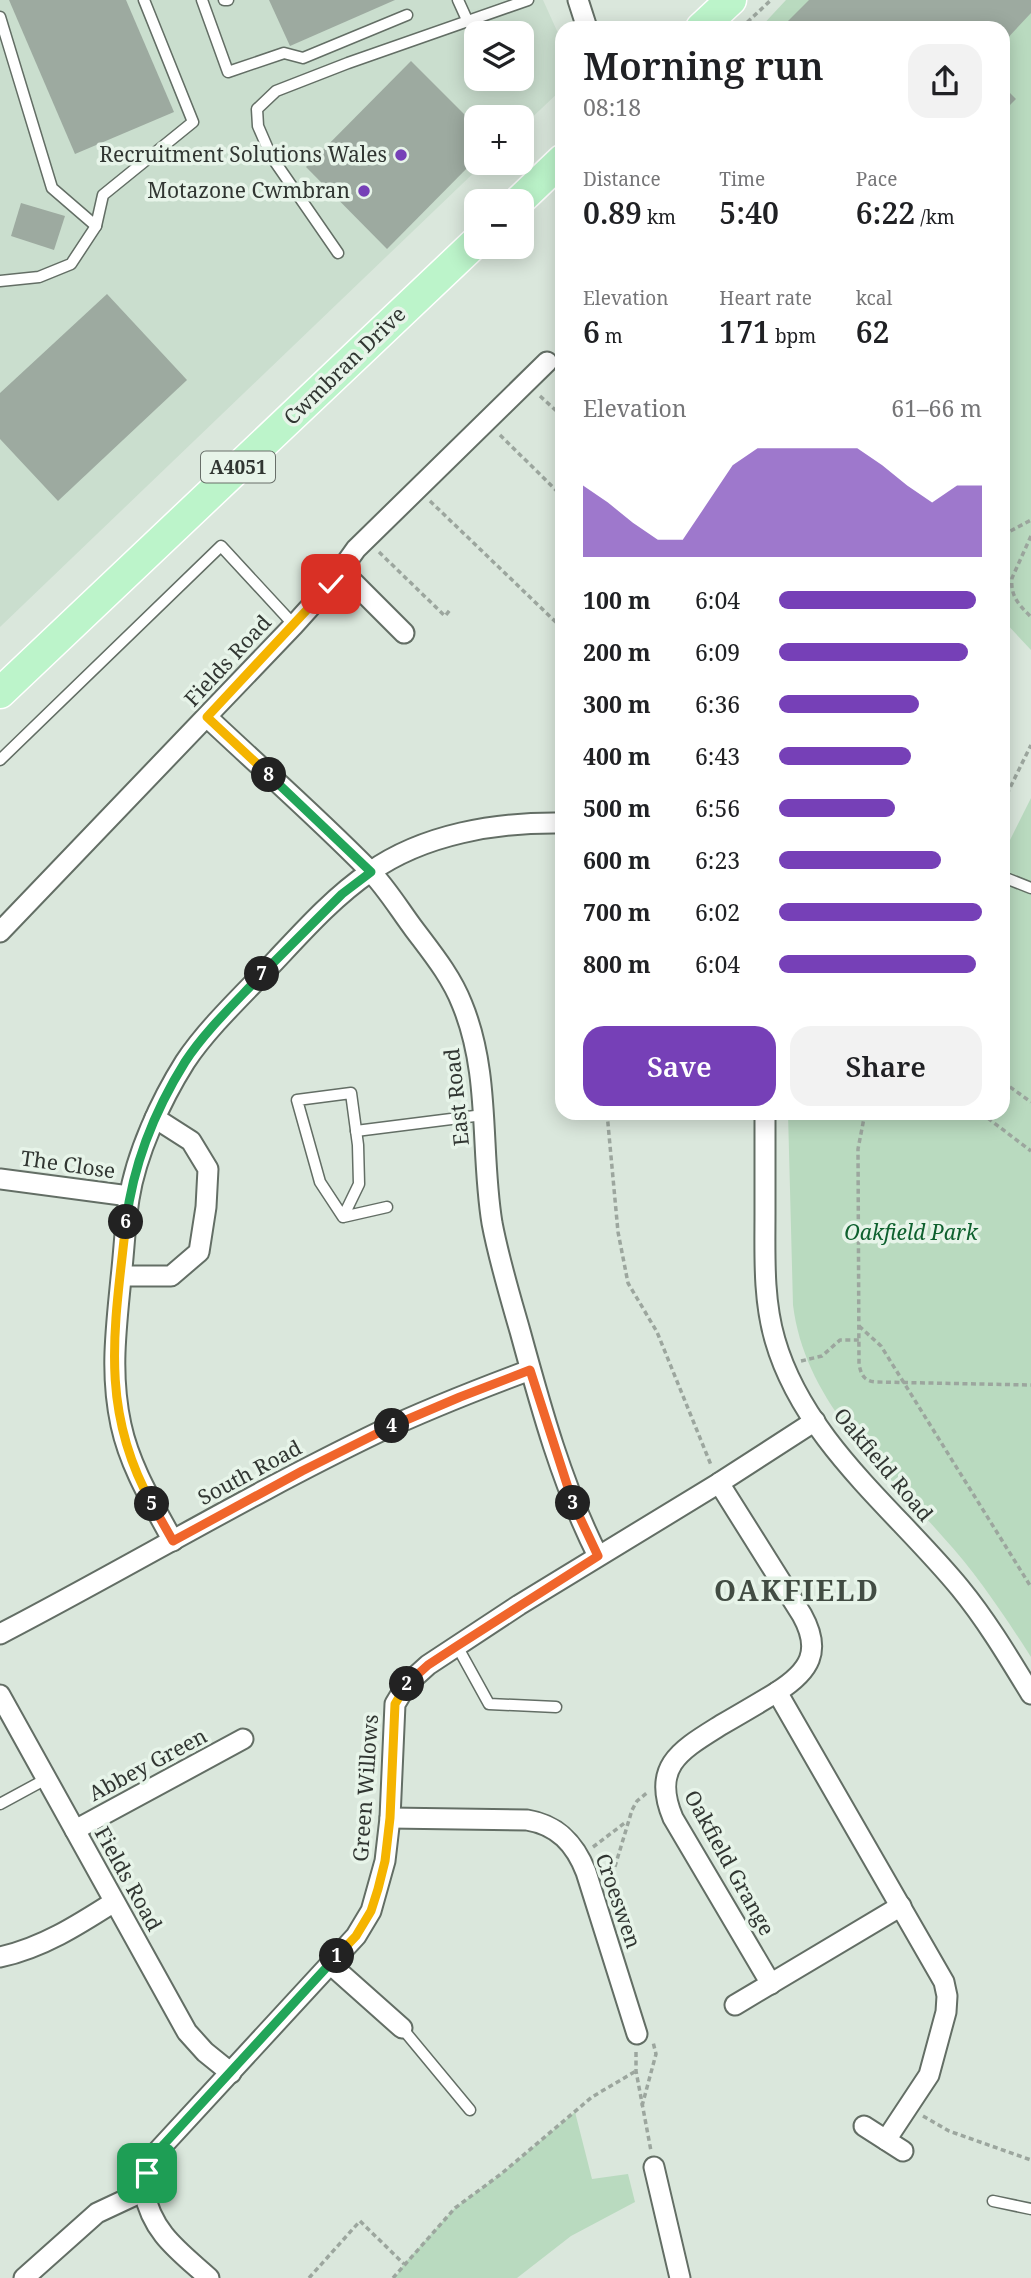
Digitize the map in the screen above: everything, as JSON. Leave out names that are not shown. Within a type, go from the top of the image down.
[{"type":"main road","points":[[708,21],[731,0]]},
{"type":"main road","points":[[532,189],[555,167]]},
{"type":"main road","name":"Cwmbran Drive","points":[[0,693],[464,253]]},
{"type":"street","points":[[578,0],[585,21]]},
{"type":"street","name":"Fields Road","points":[[0,932],[293,625],[331,584],[356,549],[547,362]]},
{"type":"street","points":[[341,570],[404,633]]},
{"type":"street","name":"East Road","points":[[207,717],[371,872],[445,970],[461,1002],[475,1039],[482,1082],[493,1224],[530,1370],[564,1478],[578,1516],[598,1556]]},
{"type":"street","points":[[173,1541],[148,1497],[130,1457],[114,1387],[114,1340],[129,1196],[155,1118],[186,1061],[228,1010],[342,894],[371,872],[399,855],[452,836],[483,828],[531,822],[555,823]]},
{"type":"street","points":[[122,1276],[171,1276],[198,1252],[206,1207],[208,1169],[191,1141],[155,1118]]},
{"type":"street","name":"Oakfield Road","points":[[765,1120],[766,1285],[775,1339],[784,1365],[815,1421],[842,1458],[978,1610],[1031,1694]]},
{"type":"street","name":"The Close","points":[[0,1179],[129,1196]]},
{"type":"street","name":"South Road","points":[[0,1634],[302,1471],[380,1432],[530,1370]]},
{"type":"street","name":"Green Willows","points":[[144,2191],[147,2173],[155,2154],[356,1936],[371,1911],[385,1861],[390,1818],[395,1704],[407,1684],[428,1665],[457,1646],[815,1421]]},
{"type":"street","name":"Oakfield Grange","points":[[719,1483],[802,1615],[811,1637],[810,1660],[804,1671],[778,1692],[679,1753],[670,1765],[664,1789],[673,1818],[771,1984]]},
{"type":"street","points":[[778,1692],[939,1970],[947,1996],[946,2012],[929,2075],[887,2140]]},
{"type":"street","name":"Fields Road","points":[[0,1695],[187,2032],[205,2052],[231,2073]]},
{"type":"street","name":"Abbey Green","points":[[75,1830],[243,1739]]},
{"type":"street","name":"Croeswen","points":[[390,1818],[539,1822],[562,1835],[580,1856],[645,2037]]},
{"type":"street","points":[[0,1957],[61,1934],[114,1902]]},
{"type":"street","points":[[735,2005],[901,1906]]},
{"type":"street","points":[[330,1964],[402,2028]]},
{"type":"street","points":[[864,2126],[904,2151]]},
{"type":"street","points":[[654,2167],[680,2278]]},
{"type":"street","points":[[24,2278],[97,2213],[144,2191],[156,2227],[209,2278]]},
{"type":"lane","points":[[0,281],[39,277],[71,264],[96,226],[103,195],[193,122],[144,0]]},
{"type":"lane","points":[[202,0],[228,72],[284,52],[303,58],[407,15]]},
{"type":"lane","points":[[458,0],[468,21]]},
{"type":"lane","points":[[471,21],[528,0]]},
{"type":"lane","points":[[0,17],[52,188],[96,226]]},
{"type":"lane","points":[[338,253],[271,156],[258,126],[257,109],[276,92],[348,63],[464,23]]},
{"type":"lane","points":[[0,760],[221,546],[293,625]]},
{"type":"lane","points":[[1010,880],[1031,888]]},
{"type":"lane","points":[[351,1093],[359,1184],[343,1217],[320,1182],[297,1100],[351,1093]]},
{"type":"lane","points":[[356,1131],[483,1115]]},
{"type":"lane","points":[[343,1217],[387,1207]]},
{"type":"lane","points":[[457,1646],[489,1704],[556,1707]]},
{"type":"lane","points":[[0,1804],[46,1779]]},
{"type":"lane","points":[[402,2028],[470,2110]]},
{"type":"lane","points":[[993,2201],[1031,2209]]},
{"type":"path","points":[[748,21],[771,0]]},
{"type":"path","points":[[526,382],[555,409]]},
{"type":"path","points":[[486,421],[555,489]]},
{"type":"path","points":[[417,489],[555,621]]},
{"type":"path","points":[[1010,531],[1031,520]]},
{"type":"path","points":[[1031,536],[1011,586],[1016,601],[1031,617]]},
{"type":"path","points":[[365,540],[445,616],[450,610]]},
{"type":"path","points":[[1010,788],[1031,745]]},
{"type":"path","points":[[1010,1087],[1031,1102]]},
{"type":"path","points":[[608,1120],[618,1232],[628,1283],[657,1332],[719,1483]]},
{"type":"path","points":[[864,1120],[858,1149],[859,1340],[860,1368],[865,1379],[872,1382],[1031,1385]]},
{"type":"path","points":[[991,1120],[1031,1151]]},
{"type":"path","points":[[859,1326],[881,1346],[1031,1587]]},
{"type":"path","points":[[784,1365],[822,1356],[840,1340],[859,1340]]},
{"type":"path","points":[[611,1890],[610,1881],[628,1821],[637,1801],[649,1791],[664,1789]]},
{"type":"path","points":[[580,1856],[628,1821]]},
{"type":"path","points":[[642,2106],[656,2054],[645,2037]]},
{"type":"path","points":[[393,2278],[455,2208],[501,2174],[592,2097],[636,2071],[654,2167]]},
{"type":"path","points":[[910,2108],[949,2131],[1031,2160]]},
{"type":"path","points":[[309,2278],[360,2221],[404,2264]]},
{"type":"shaded area","points":[[0,0],[543,0],[555,27],[555,96],[534,116],[534,105],[464,105],[464,175],[471,175],[0,627]]},
{"type":"green space","points":[[786,0],[1031,0],[1031,650],[1010,628],[1010,21],[766,21]]},
{"type":"green space","name":"Oakfield Park","points":[[1031,798],[1031,1657],[967,1565],[850,1431],[813,1372],[800,1340],[793,1305],[788,1120],[1010,1120],[1010,840]]},
{"type":"green space","points":[[575,2112],[592,2179],[628,2174],[635,2202],[571,2236],[517,2278],[395,2278],[404,2264],[455,2208],[501,2174]]},
{"type":"building","points":[[9,0],[126,0],[174,112],[75,154]]},
{"type":"building","points":[[269,0],[395,0],[290,46]]},
{"type":"building","points":[[809,0],[1031,0],[1031,13],[1010,36],[1010,21],[788,21]]},
{"type":"building","points":[[411,61],[464,114],[464,171],[387,249],[306,167]]},
{"type":"building","points":[[1010,93],[1016,99],[1010,105]]},
{"type":"building","points":[[21,203],[65,216],[54,250],[11,236]]},
{"type":"building","points":[[107,294],[187,380],[58,501],[0,439],[0,393]]},
{"type":"place","name":"Recruitment Solutions Wales","points":[[401,155]]},
{"type":"place","name":"Motazone Cwmbran","points":[[364,191]]},
{"type":"district","name":"OAKFIELD","points":[[797,1591]]},
{"type":"route","points":[[147,2173],[155,2154],[356,1936],[371,1911],[385,1861],[390,1818],[395,1704],[407,1684],[428,1665],[598,1556],[578,1516],[564,1478],[530,1370],[380,1432],[173,1541],[148,1497],[130,1457],[121,1427],[114,1387],[114,1340],[129,1196],[155,1118],[186,1061],[228,1010],[342,894],[371,872],[207,717],[331,584]]}]
